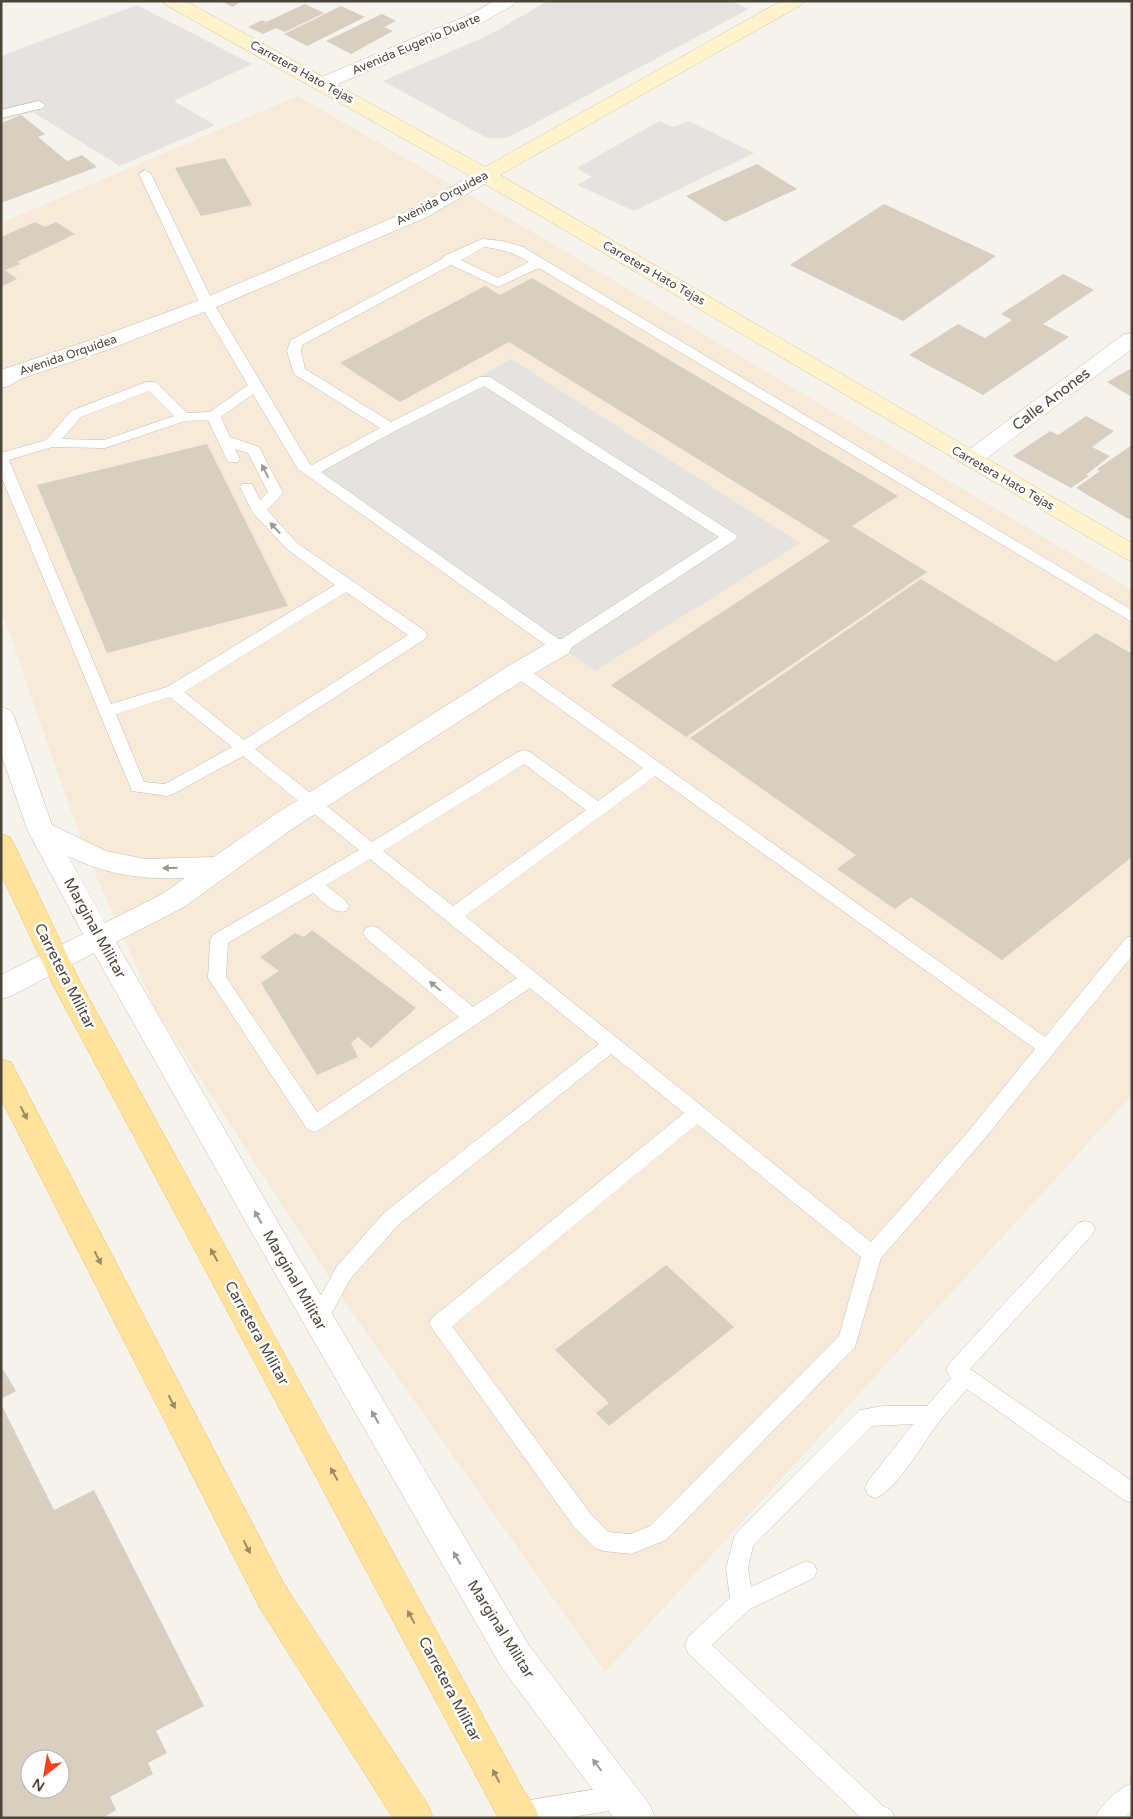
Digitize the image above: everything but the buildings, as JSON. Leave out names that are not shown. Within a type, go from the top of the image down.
[{"type":"main road","name":"Carretera Militar","points":[[1,844],[66,983],[520,1816]]},
{"type":"main road","points":[[1,1070],[272,1596],[415,1818]]},
{"type":"street","name":"Carretera Hato Tejas","points":[[172,1],[486,175],[1132,553]]},
{"type":"street","name":"Avenida Eugenio Duarte","points":[[324,84],[477,18],[507,1]]},
{"type":"street","name":"Avenida Orquídea","points":[[5,376],[102,344],[208,304],[418,214],[795,1]]},
{"type":"street","name":"Calle Anones","points":[[971,459],[1132,339]]},
{"type":"street","points":[[1,988],[174,900],[312,804],[560,646]]},
{"type":"street","name":"Marginal Militar","points":[[1,716],[41,831],[99,938],[318,1319],[515,1656],[629,1807]]},
{"type":"street","points":[[41,831],[100,860],[145,869],[219,867]]},
{"type":"lane","points":[[1,114],[39,105]]},
{"type":"lane","points":[[145,174],[208,304],[303,466],[560,646],[730,537],[485,380],[390,428],[312,472]]},
{"type":"lane","points":[[390,428],[299,371],[294,351],[296,343],[482,243],[503,244],[518,250],[1132,617]]},
{"type":"lane","points":[[450,259],[498,283],[538,263]]},
{"type":"lane","points":[[51,443],[76,414],[151,385],[183,417]]},
{"type":"lane","points":[[247,487],[258,510],[292,546],[419,635],[244,748],[167,790],[138,786],[1,458],[51,443],[105,444],[183,417],[212,416],[256,386]]},
{"type":"lane","points":[[212,416],[233,459]]},
{"type":"lane","points":[[224,440],[254,450],[276,493],[258,510]]},
{"type":"lane","points":[[107,711],[173,691],[346,585]]},
{"type":"lane","points":[[519,671],[1046,1047]]},
{"type":"lane","points":[[173,691],[872,1254]]},
{"type":"lane","points":[[529,979],[314,1124],[217,978],[219,940],[370,851],[524,756],[598,810]]},
{"type":"lane","points":[[452,916],[655,768]]},
{"type":"lane","points":[[314,884],[340,906]]},
{"type":"lane","points":[[372,933],[472,1017]]},
{"type":"lane","points":[[697,1113],[440,1324],[582,1520],[602,1541],[631,1544],[658,1532],[848,1340],[872,1254],[974,1138],[1132,943]]},
{"type":"lane","points":[[318,1319],[344,1272],[392,1218],[611,1044]]},
{"type":"lane","points":[[1085,1229],[956,1370],[1132,1493]]},
{"type":"lane","points":[[876,1488],[904,1454],[932,1415],[965,1377]]},
{"type":"lane","points":[[742,1602],[737,1568],[743,1541],[867,1418],[883,1415],[932,1415]]},
{"type":"lane","points":[[806,1571],[742,1602],[696,1645],[875,1815],[883,1818]]},
{"type":"lane","points":[[1107,1818],[1132,1795]]},
{"type":"lane","points":[[520,1816],[629,1807]]},
{"type":"shaded area","points":[[548,1],[730,1],[749,9],[507,138],[487,138],[383,81],[489,35]]},
{"type":"shaded area","points":[[137,5],[252,64],[174,101],[215,125],[120,166],[33,112],[1,120],[1,56]]},
{"type":"shaded area","points":[[298,96],[529,230],[1132,590],[1132,1095],[605,1672],[349,1308],[156,1010],[85,851],[1,610],[1,223]]},
{"type":"shaded area","points":[[659,121],[673,127],[689,121],[754,153],[634,211],[577,185],[592,177],[577,168]]},
{"type":"shaded area","points":[[511,359],[800,543],[595,671],[311,472]]}]
